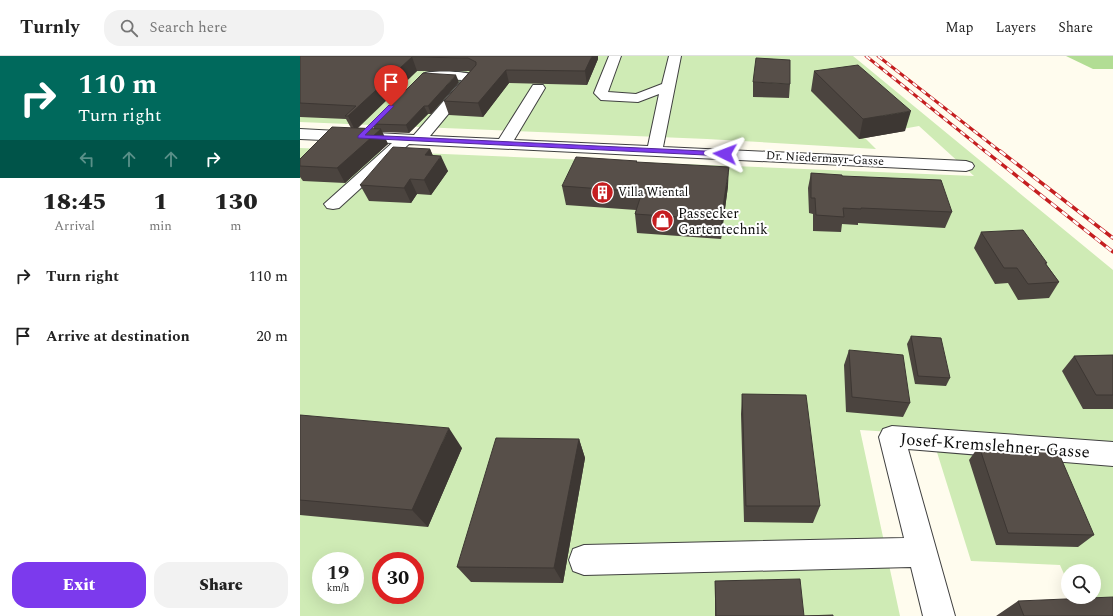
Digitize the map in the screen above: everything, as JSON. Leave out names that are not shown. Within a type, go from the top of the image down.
[{"type":"street","points":[[616,56],[602,93],[606,97],[616,99],[638,98],[648,95],[667,93]]},
{"type":"street","points":[[655,150],[675,56]]},
{"type":"street","points":[[333,204],[412,139],[472,78],[422,75],[416,80]]},
{"type":"street","points":[[504,144],[538,88]]},
{"type":"street","points":[[360,137],[372,126]]},
{"type":"street","name":"Dr. Niedermayr-Gasse","points":[[300,134],[966,166]]},
{"type":"street","name":"Josef-Kremslehner-Gasse","points":[[938,616],[892,437],[1113,454]]},
{"type":"street","points":[[584,560],[922,552]]},
{"type":"green space","points":[[300,56],[853,56],[1113,270],[1113,446],[860,430],[900,616],[300,616],[300,148],[974,176],[919,126],[863,136],[876,149],[707,139],[300,122]]},
{"type":"green space","points":[[1066,56],[1113,56],[1113,69],[1093,69]]},
{"type":"green space","points":[[936,449],[1113,466],[1113,611],[1080,613],[1077,604],[1101,604],[1101,564],[1061,564],[1061,567],[1060,565],[971,561]]},
{"type":"building","points":[[300,56],[592,56],[585,71],[506,70],[478,103],[444,101],[476,65],[476,62],[468,58],[412,57],[348,116],[345,116],[356,106],[300,103]]},
{"type":"building","points":[[756,58],[790,60],[790,84],[753,82]]},
{"type":"building","points":[[858,65],[911,111],[863,119],[814,71]]},
{"type":"building","points":[[423,73],[456,75],[428,106],[424,106],[406,125],[372,124]]},
{"type":"building","points":[[332,127],[381,129],[337,168],[300,166],[300,159]]},
{"type":"building","points":[[393,147],[430,149],[425,155],[441,156],[424,180],[410,179],[404,188],[360,185]]},
{"type":"building","points":[[576,157],[729,167],[721,220],[635,214],[642,192],[562,186]]},
{"type":"building","points":[[811,173],[842,176],[941,180],[952,212],[843,208],[844,217],[816,215],[815,198],[811,198]]},
{"type":"building","points":[[1023,230],[1059,282],[1028,284],[1017,268],[1004,268],[981,232]]},
{"type":"building","points":[[911,336],[941,338],[950,378],[918,376]]},
{"type":"building","points":[[849,350],[903,355],[910,403],[852,397]]},
{"type":"building","points":[[1113,355],[1113,395],[1096,395],[1074,356]]},
{"type":"building","points":[[742,394],[806,395],[820,506],[746,506]]},
{"type":"building","points":[[300,415],[449,428],[412,510],[300,500]]},
{"type":"building","points":[[496,438],[579,439],[554,568],[457,567]]},
{"type":"building","points":[[979,446],[1057,449],[1094,535],[1008,533]]},
{"type":"building","points":[[800,579],[804,616],[716,616],[715,581]]},
{"type":"building","points":[[1113,597],[1113,616],[1024,616],[1018,601],[1061,599],[1061,604],[1101,604],[1101,598]]},
{"type":"building","points":[[833,615],[833,616],[804,616]]},
{"type":"railway","points":[[866,56],[986,152]]},
{"type":"railway","points":[[878,56],[1001,152]]},
{"type":"railway","points":[[985,151],[1113,252]]},
{"type":"railway","points":[[1000,151],[1113,238]]},
{"type":"place","name":"Villa Wiental","points":[[603,192]]},
{"type":"place","name":"Passecker Gartentechnik","points":[[662,221]]},
{"type":"route","points":[[391,106],[360,137],[725,154]]}]
